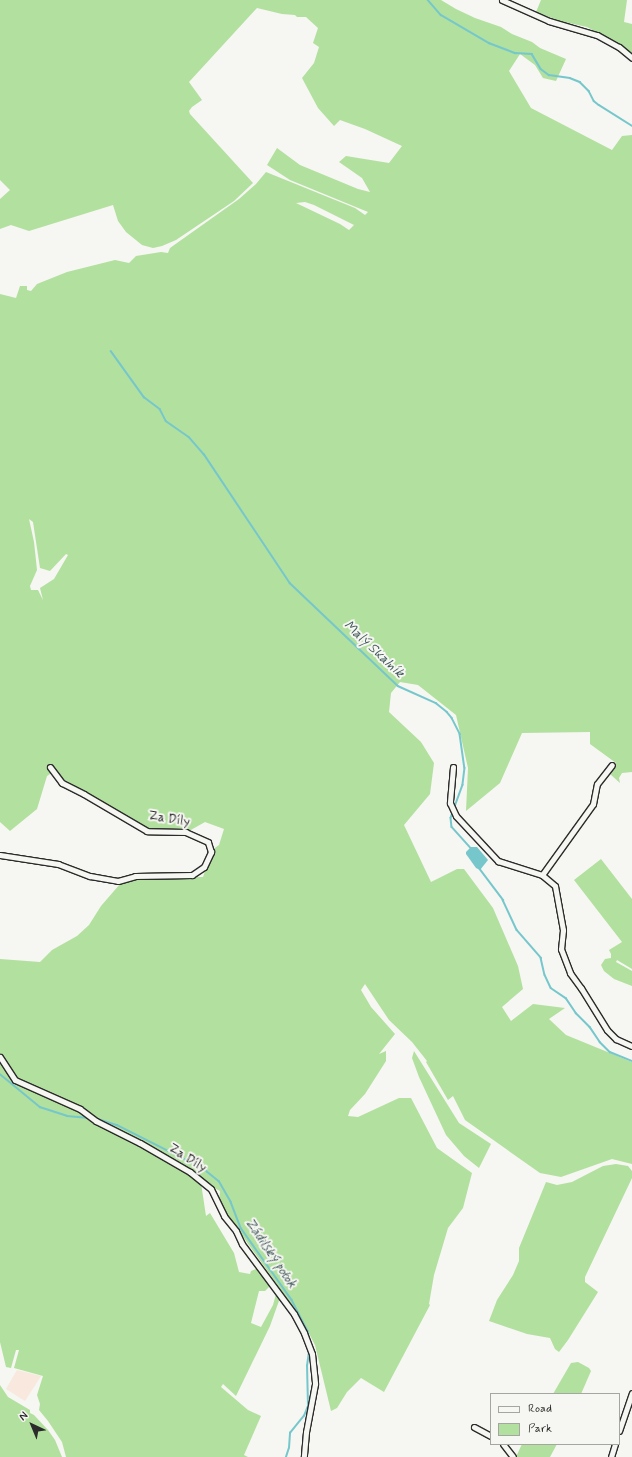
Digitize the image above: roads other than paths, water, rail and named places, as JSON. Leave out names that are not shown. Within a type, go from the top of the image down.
[{"type":"street","points":[[502,0],[549,21],[597,35],[619,47],[632,58]]},
{"type":"street","points":[[542,875],[593,804],[597,784],[612,765]]},
{"type":"street","name":"Za Díly","points":[[0,856],[58,864],[90,876],[118,881],[135,876],[192,875],[204,867],[211,852],[208,842],[186,832],[146,831],[84,794],[62,783],[50,767]]},
{"type":"street","points":[[453,767],[450,804],[456,816],[498,861],[542,875],[555,886],[558,892],[563,930],[561,949],[570,973],[607,1030],[616,1039],[632,1046]]},
{"type":"street","name":"Za Díly","points":[[0,1057],[15,1080],[88,1114],[96,1121],[140,1143],[207,1184],[242,1244],[294,1314],[312,1354],[315,1384],[306,1432],[304,1457]]},
{"type":"street","points":[[620,1428],[632,1394]]},
{"type":"street","points":[[474,1427],[490,1435]]},
{"type":"street","points":[[504,1445],[512,1457]]},
{"type":"street","points":[[610,1457],[615,1445]]},
{"type":"water","points":[[471,847],[477,847],[488,860],[480,870],[476,868],[466,854]]},
{"type":"waterway","points":[[428,0],[441,15],[489,43],[515,53],[532,54],[541,69],[549,75],[570,78],[580,82],[589,91],[594,101],[632,126]]},
{"type":"waterway","name":"Malý Skalník","points":[[111,351],[144,397],[160,409],[166,421],[189,437],[204,454],[290,583],[398,686],[436,703],[452,718],[460,734],[465,768],[463,785],[454,810]]},
{"type":"waterway","name":"Malý Skalník","points":[[453,813],[451,818],[452,827],[472,849]]},
{"type":"waterway","name":"Malý Skalník","points":[[480,869],[503,900],[517,930],[541,958],[545,975],[551,988],[566,998],[576,1013],[590,1027],[600,1042],[610,1052],[632,1061]]},
{"type":"waterway","name":"Zádilský potok","points":[[0,1074],[40,1107],[67,1116],[89,1118]]},
{"type":"waterway","name":"Zádilský potok","points":[[95,1118],[117,1125],[204,1169],[219,1181],[231,1202],[241,1228],[292,1300],[308,1331],[309,1338]]},
{"type":"waterway","name":"Zádilský potok","points":[[286,1457],[289,1448],[290,1433],[304,1416],[308,1406],[307,1366],[309,1352]]}]
